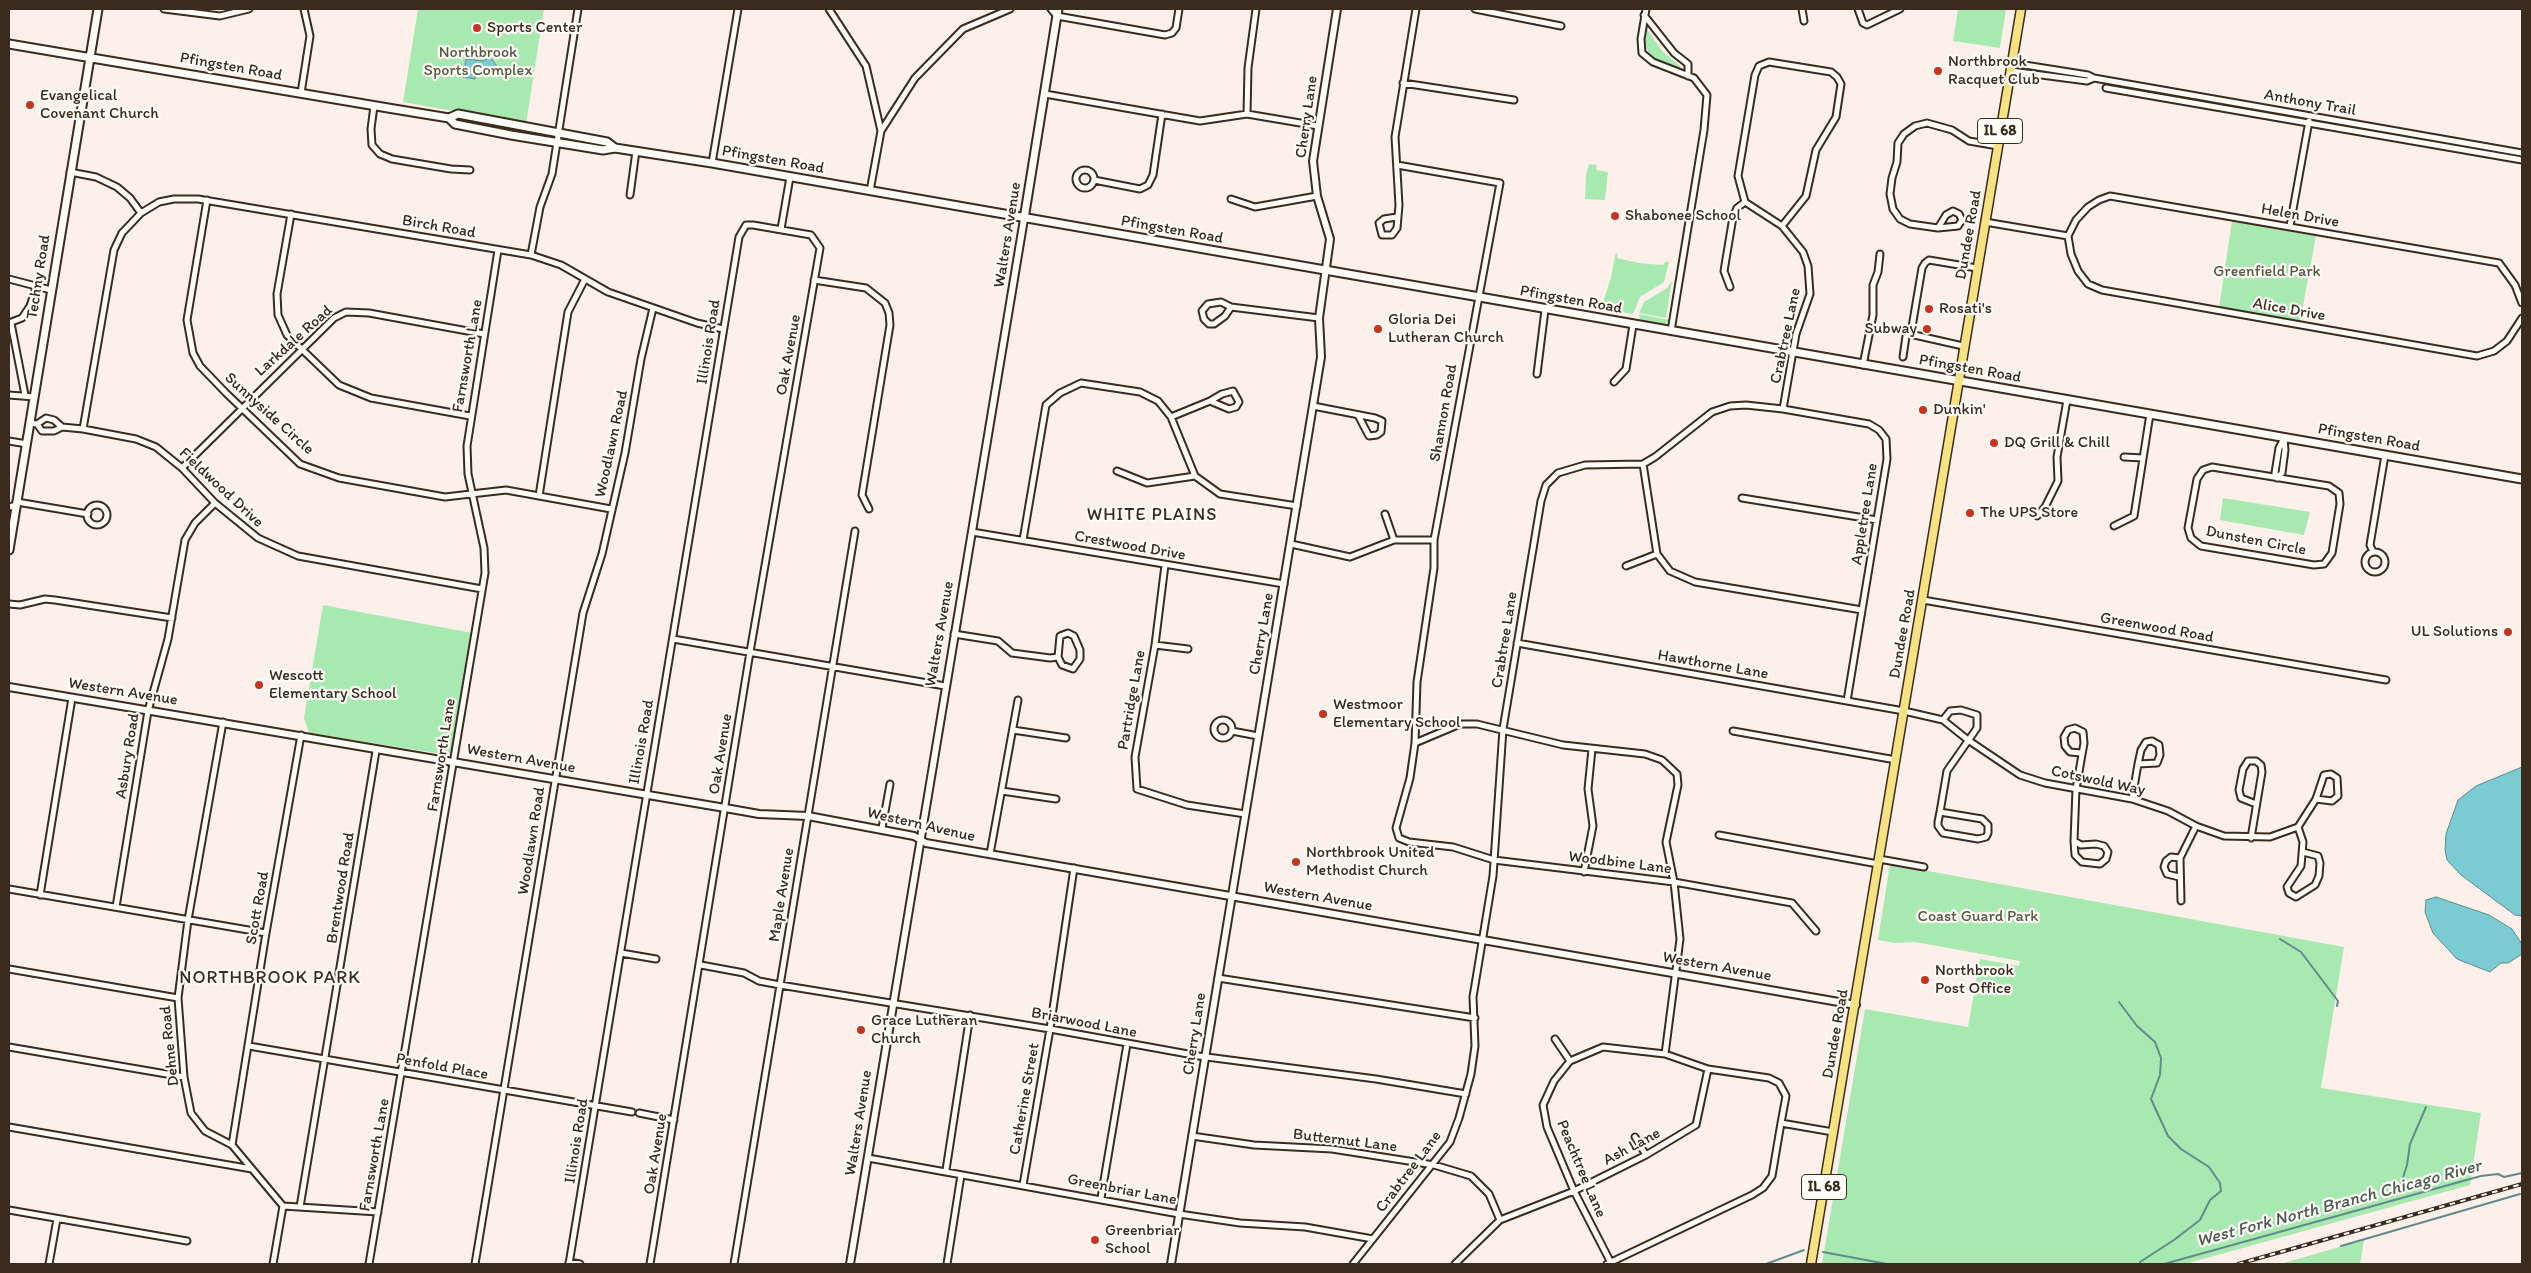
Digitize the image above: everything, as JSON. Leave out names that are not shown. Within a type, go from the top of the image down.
[{"type":"main road","name":"Techny Road","points":[[9,550],[27,444],[34,423],[34,397],[98,9]]},
{"type":"main road","name":"Dundee Road","points":[[1811,1263],[1856,1005],[1957,381],[2020,9]]},
{"type":"main road","name":"Walters Avenue","points":[[1024,219],[1058,12]]},
{"type":"main road","name":"Pfingsten Road","points":[[9,44],[449,118],[458,114],[607,142],[615,148]]},
{"type":"main road","name":"Pfingsten Road","points":[[449,118],[455,124],[511,135],[603,150],[615,148],[712,163],[1545,310],[2522,479]]},
{"type":"main road","points":[[511,135],[513,125]]},
{"type":"street","points":[[164,9],[220,16],[249,9]]},
{"type":"street","points":[[301,93],[310,36],[304,9]]},
{"type":"street","points":[[532,255],[540,207],[552,174],[578,9]]},
{"type":"street","points":[[712,163],[738,9]]},
{"type":"street","points":[[828,9],[866,66],[881,131]]},
{"type":"street","points":[[870,191],[881,131],[915,78],[963,29],[1010,9]]},
{"type":"street","points":[[1050,9],[1165,35],[1172,33],[1176,28],[1179,9]]},
{"type":"street","points":[[1247,114],[1248,68],[1256,9]]},
{"type":"street","name":"Cherry Lane","points":[[1171,1264],[1321,357],[1319,318],[1330,239],[1317,196],[1313,161],[1337,9]]},
{"type":"street","points":[[1397,217],[1384,219],[1379,223],[1382,235],[1392,235],[1396,232],[1399,206],[1395,137],[1416,9]]},
{"type":"street","points":[[1474,9],[1560,26]]},
{"type":"street","points":[[1646,9],[1641,39],[1642,53],[1653,62],[1694,78],[1704,88],[1707,104],[1671,331]]},
{"type":"street","points":[[1802,9],[1804,21]]},
{"type":"street","points":[[1858,9],[1863,23],[1867,25],[1900,9]]},
{"type":"street","points":[[1644,15],[1674,53],[1688,64],[1688,76]]},
{"type":"street","points":[[1730,287],[1724,271],[1732,217],[1737,208],[1745,202],[1738,176],[1754,75],[1760,66],[1769,62],[1831,72],[1841,84],[1836,117],[1816,150],[1806,196],[1782,226]]},
{"type":"street","name":"Anthony Trail","points":[[2011,67],[2088,75],[2094,78],[2156,87],[2522,153]]},
{"type":"street","points":[[1404,83],[1514,100]]},
{"type":"street","points":[[2154,96],[2156,87]]},
{"type":"street","name":"Anthony Trail","points":[[2106,88],[2522,160]]},
{"type":"street","points":[[1045,94],[1200,121],[1247,114],[1318,126]]},
{"type":"street","points":[[374,106],[371,128],[372,145],[380,154],[392,159],[451,169],[470,170]]},
{"type":"street","points":[[1094,180],[1140,189],[1148,185],[1153,175],[1162,114]]},
{"type":"street","points":[[2290,226],[2310,116]]},
{"type":"street","points":[[1938,228],[1946,215],[1953,211],[1959,214],[1962,220],[1958,226],[1938,228],[1905,222],[1900,219],[1893,209],[1890,194],[1897,162],[1898,143],[1915,126],[1927,123],[1952,130],[1969,141],[1998,146]]},
{"type":"street","points":[[630,195],[636,151]]},
{"type":"street","name":"Shannon Road","points":[[1398,165],[1500,183],[1434,540],[1434,568],[1417,682],[1415,743],[1410,778],[1396,828],[1400,838],[1409,842]]},
{"type":"street","points":[[70,172],[96,178],[117,187],[130,198],[141,213]]},
{"type":"street","points":[[781,230],[790,177]]},
{"type":"street","points":[[1230,199],[1255,207],[1317,196]]},
{"type":"street","name":"Helen Drive","points":[[2068,236],[2076,220],[2088,207],[2110,196],[2499,264],[2515,285],[2522,303]]},
{"type":"street","name":"Birch Road","points":[[83,429],[114,250],[122,233],[141,213],[159,202],[174,199],[207,200],[532,255],[561,265],[608,292],[697,323],[723,329]]},
{"type":"street","name":"Sunnyside Circle","points":[[207,200],[187,320],[192,353],[200,366],[300,464],[339,478],[445,497],[506,490],[611,509]]},
{"type":"street","name":"Crabtree Lane","points":[[1353,1264],[1434,1165],[1450,1142],[1466,1094],[1475,1046],[1473,998],[1494,860],[1503,729],[1541,501],[1546,485],[1558,473],[1585,465],[1643,464],[1655,457],[1712,412],[1730,406],[1746,405],[1783,410],[1796,334],[1808,300],[1810,280],[1803,252],[1782,226],[1745,202]]},
{"type":"street","points":[[291,214],[277,294],[278,315],[287,335],[339,385],[371,398],[470,416]]},
{"type":"street","name":"Walters Avenue","points":[[850,1264],[1024,219]]},
{"type":"street","points":[[1985,222],[2068,236]]},
{"type":"street","name":"Illinois Road","points":[[569,1263],[739,237],[746,226],[753,224],[781,230]]},
{"type":"street","name":"Oak Avenue","points":[[650,1264],[750,652],[820,248],[812,235],[781,230]]},
{"type":"street","name":"Alice Drive","points":[[2068,236],[2071,254],[2078,271],[2088,284],[2102,290],[2477,356],[2494,351],[2507,341],[2522,318]]},
{"type":"street","name":"Farnsworth Lane","points":[[369,1264],[454,761],[486,559],[472,494],[467,456],[470,416],[498,250]]},
{"type":"street","points":[[1863,364],[1873,315],[1873,285],[1878,272],[1880,254]]},
{"type":"street","points":[[1912,327],[1924,263],[1929,260],[1977,268]]},
{"type":"street","points":[[9,279],[36,288],[51,290]]},
{"type":"street","points":[[539,496],[568,312],[585,279]]},
{"type":"street","points":[[814,280],[866,288],[885,304],[889,313],[890,326],[862,494],[869,509]]},
{"type":"street","points":[[24,395],[10,323],[22,318],[30,306],[36,288]]},
{"type":"street","points":[[1231,307],[1225,316],[1214,324],[1209,324],[1204,319],[1202,311],[1208,304],[1222,302],[1231,307],[1319,318]]},
{"type":"street","name":"Woodlawn Road","points":[[475,1264],[583,613],[602,554],[625,453],[641,358],[653,308]]},
{"type":"street","points":[[1536,374],[1545,310]]},
{"type":"street","name":"Larkdale Road","points":[[182,468],[334,318],[346,312],[369,313],[484,334]]},
{"type":"street","points":[[1614,382],[1626,369],[1633,325]]},
{"type":"street","points":[[1903,357],[1906,336],[1910,334],[1963,346]]},
{"type":"street","points":[[1023,540],[1046,405],[1060,393],[1081,383],[1140,392],[1158,401],[1171,417],[1195,476],[1220,494],[1297,506]]},
{"type":"street","points":[[1171,417],[1222,394],[1233,392],[1239,402],[1236,407],[1229,409],[1210,401]]},
{"type":"street","points":[[9,395],[34,397]]},
{"type":"street","points":[[2037,516],[2049,501],[2058,481],[2056,457],[2067,400]]},
{"type":"street","points":[[1313,406],[1358,415],[1382,422],[1381,432],[1377,435],[1369,436],[1358,415]]},
{"type":"street","name":"Appletree Lane","points":[[1783,410],[1869,424],[1879,430],[1886,439],[1888,449],[1846,701]]},
{"type":"street","points":[[2114,526],[2134,516],[2150,414]]},
{"type":"street","name":"Fieldwood Drive","points":[[62,427],[54,420],[46,418],[34,423],[42,431],[54,431],[62,427],[83,429],[136,439],[156,447],[182,468],[215,503],[258,538],[298,556],[482,589]]},
{"type":"street","points":[[2277,478],[2275,472],[2276,464],[2284,438]]},
{"type":"street","points":[[9,441],[27,444]]},
{"type":"street","points":[[2373,552],[2370,545],[2385,455]]},
{"type":"street","points":[[2124,457],[2143,458]]},
{"type":"street","points":[[1643,464],[1657,554],[1670,571],[1695,582],[1862,610]]},
{"type":"street","name":"Dunsten Circle","points":[[2212,467],[2277,478],[2329,486],[2339,493],[2340,504],[2332,553],[2324,564],[2314,565],[2201,546],[2191,538],[2188,528],[2197,478],[2203,470],[2212,467]]},
{"type":"street","points":[[1117,471],[1148,483],[1195,476]]},
{"type":"street","points":[[1742,498],[1877,520]]},
{"type":"street","points":[[9,507],[17,503],[88,514]]},
{"type":"street","name":"Asbury Road","points":[[116,907],[148,711],[172,618],[185,540],[195,523],[215,503]]},
{"type":"street","points":[[1385,514],[1394,540]]},
{"type":"street","name":"Maple Avenue","points":[[734,1264],[855,531]]},
{"type":"street","name":"Crestwood Drive","points":[[972,532],[1284,584]]},
{"type":"street","points":[[1291,544],[1350,557],[1394,540],[1434,540]]},
{"type":"street","points":[[1626,566],[1657,554]]},
{"type":"street","name":"Partridge Lane","points":[[1166,565],[1155,645],[1134,757],[1137,789],[1187,805],[1245,814]]},
{"type":"street","points":[[9,604],[55,600],[172,618]]},
{"type":"street","name":"Greenwood Road","points":[[1923,600],[2386,680]]},
{"type":"street","points":[[1068,633],[1074,636],[1080,650],[1078,664],[1073,669],[1067,668],[1062,665],[1058,657],[1060,636],[1068,633]]},
{"type":"street","points":[[954,634],[998,641],[1012,653],[1050,658],[1058,657]]},
{"type":"street","points":[[673,640],[945,686]]},
{"type":"street","name":"Hawthorne Lane","points":[[1517,643],[1904,711]]},
{"type":"street","points":[[1155,645],[1188,649]]},
{"type":"street","name":"Western Avenue","points":[[9,687],[371,747],[376,751],[454,761],[759,814],[808,816],[882,828],[920,839],[926,843],[1856,1005]]},
{"type":"street","points":[[40,895],[72,698]]},
{"type":"street","points":[[990,854],[1018,700]]},
{"type":"street","points":[[1940,812],[1982,819],[1988,825],[1988,833],[1986,837],[1978,839],[1943,833],[1938,826],[1940,812],[1947,771],[1978,728],[1977,715],[1961,710],[1950,711],[1943,720]]},
{"type":"street","name":"Cotswold Way","points":[[1904,711],[1943,720],[1968,740],[2020,775],[2076,789],[2132,799],[2168,811],[2196,826],[2224,836],[2270,837],[2298,827]]},
{"type":"street","name":"Dehne Road","points":[[223,722],[188,920],[178,998],[184,1077],[191,1113],[205,1131],[232,1145],[283,1206]]},
{"type":"street","points":[[1415,743],[1460,724],[1477,724],[1563,745],[1645,754],[1662,760],[1677,774],[1678,785],[1666,842],[1674,882],[1680,939],[1665,1054],[1708,1069],[1769,1078],[1780,1083],[1786,1096],[1772,1176],[1763,1188],[1752,1196],[1609,1264]]},
{"type":"street","points":[[2074,841],[2081,845],[2096,844],[2104,846],[2108,852],[2106,859],[2100,864],[2082,862],[2075,855],[2074,841],[2076,789],[2084,742],[2083,732],[2075,728],[2068,730],[2064,737],[2065,746],[2070,752],[2081,753]]},
{"type":"street","points":[[1013,730],[1066,738]]},
{"type":"street","points":[[1232,731],[1258,736]]},
{"type":"street","points":[[1733,731],[1896,760]]},
{"type":"street","name":"Scott Road","points":[[232,1145],[266,933],[301,735]]},
{"type":"street","points":[[2132,799],[2138,764],[2141,750],[2146,742],[2159,745],[2160,754],[2157,763],[2138,764]]},
{"type":"street","points":[[1584,872],[1593,826],[1588,789],[1592,749]]},
{"type":"street","name":"Brentwood Road","points":[[300,1207],[376,751]]},
{"type":"street","points":[[2251,838],[2262,772],[2260,765],[2256,761],[2248,761],[2243,769],[2239,790],[2241,798],[2256,804]]},
{"type":"street","points":[[2303,852],[2318,856],[2320,863],[2319,876],[2315,885],[2296,897],[2288,893],[2287,887],[2301,866],[2303,842],[2298,827],[2316,799],[2324,776],[2331,774],[2337,778],[2338,796],[2332,801],[2316,799]]},
{"type":"street","points":[[882,828],[890,784]]},
{"type":"street","points":[[1002,791],[1056,799]]},
{"type":"street","points":[[2181,900],[2180,858],[2196,826]]},
{"type":"street","points":[[1719,836],[1924,868]]},
{"type":"street","name":"Woodbine Lane","points":[[1409,842],[1453,847],[1494,860],[1674,882],[1792,902],[1816,931]]},
{"type":"street","points":[[2179,877],[2167,874],[2164,867],[2166,861],[2171,857],[2180,858]]},
{"type":"street","name":"Catherine Street","points":[[1023,1185],[1050,1029],[1074,868]]},
{"type":"street","points":[[9,889],[266,933]]},
{"type":"street","points":[[621,952],[656,958]]},
{"type":"street","name":"Briarwood Lane","points":[[700,965],[744,973],[759,981],[780,985],[970,1015],[1205,1058],[1376,1079],[1466,1094]]},
{"type":"street","points":[[9,968],[178,998]]},
{"type":"street","points":[[1218,978],[1475,1018]]},
{"type":"street","points":[[946,1170],[970,1015]]},
{"type":"street","points":[[1555,1039],[1570,1061]]},
{"type":"street","points":[[1101,1198],[1127,1044]]},
{"type":"street","name":"Penfold Place","points":[[249,1046],[632,1112]]},
{"type":"street","name":"Peachtree Lane","points":[[1609,1264],[1574,1191],[1547,1127],[1543,1105],[1554,1081],[1570,1061],[1603,1046],[1665,1054]]},
{"type":"street","points":[[9,1047],[184,1077]]},
{"type":"street","name":"Ash Lane","points":[[1455,1264],[1500,1220],[1574,1191],[1646,1155],[1696,1126],[1708,1069]]},
{"type":"street","points":[[639,1113],[674,1120]]},
{"type":"street","points":[[1781,1123],[1834,1132]]},
{"type":"street","points":[[9,1127],[252,1169]]},
{"type":"street","name":"Butternut Lane","points":[[1192,1136],[1254,1145],[1332,1149],[1434,1165],[1471,1176],[1489,1194],[1500,1220]]},
{"type":"street","points":[[1635,1137],[1646,1155]]},
{"type":"street","name":"Greenbriar Lane","points":[[868,1158],[946,1170],[961,1175],[1101,1198],[1179,1214],[1240,1223],[1305,1227],[1373,1239]]},
{"type":"street","points":[[947,1264],[961,1175]]},
{"type":"street","points":[[273,1264],[283,1206],[378,1212]]},
{"type":"street","points":[[9,1210],[187,1241]]},
{"type":"street","points":[[49,1264],[57,1218]]},
{"type":"street","points":[[569,1263],[580,1264]]},
{"type":"green space","name":"Northbrook Sports Complex","points":[[418,9],[544,9],[526,124],[403,102]]},
{"type":"green space","points":[[1958,9],[2006,9],[2000,48],[1953,41]]},
{"type":"green space","points":[[1648,25],[1647,29],[1663,52],[1680,66],[1680,69],[1657,60],[1648,52],[1644,39],[1645,29]]},
{"type":"green space","points":[[1589,164],[1597,165],[1596,170],[1608,172],[1605,200],[1585,199],[1586,175]]},
{"type":"green space","name":"Greenfield Park","points":[[2232,221],[2316,236],[2300,322],[2219,308]]},
{"type":"green space","points":[[1618,253],[1617,258],[1639,263],[1663,265],[1666,261],[1669,262],[1664,282],[1640,297],[1633,314],[1601,308],[1611,278],[1615,255]]},
{"type":"green space","points":[[1672,281],[1666,318],[1639,313],[1644,302],[1667,288]]},
{"type":"green space","points":[[1639,314],[1669,320],[1664,325],[1644,322],[1640,320]]},
{"type":"green space","points":[[2223,498],[2310,512],[2304,535],[2220,520]]},
{"type":"green space","points":[[323,605],[472,633],[452,750],[448,755],[309,733],[304,718]]},
{"type":"green space","name":"Coast Guard Park","points":[[1890,864],[2344,947],[2321,1088],[2481,1113],[2470,1185],[2185,1264],[1822,1264],[1865,1009],[1968,1027],[1980,959],[2019,966],[2020,961],[1915,942],[1895,943],[1878,940]]},
{"type":"green space","points":[[2364,1240],[2360,1264],[2280,1264]]},
{"type":"water","points":[[490,57],[497,66],[485,69],[487,73],[485,76],[482,75],[482,69],[476,68],[475,79],[463,77],[466,59],[483,61]]},
{"type":"water","points":[[2522,767],[2522,916],[2515,915],[2461,875],[2447,860],[2445,850],[2446,834],[2458,800],[2476,786]]},
{"type":"water","points":[[2436,897],[2489,915],[2512,929],[2522,944],[2522,954],[2508,963],[2501,963],[2490,972],[2457,959],[2433,933],[2425,912],[2426,900]]},
{"type":"waterway","points":[[2280,939],[2301,952],[2338,1001],[2337,1006]]},
{"type":"waterway","points":[[2119,1002],[2137,1026],[2155,1042],[2161,1058],[2160,1075],[2151,1099],[2168,1136],[2181,1149],[2209,1167],[2220,1183],[2221,1191],[2210,1200],[2200,1220],[2140,1262],[2140,1264]]},
{"type":"waterway","points":[[2402,1192],[2400,1187],[2407,1165],[2410,1144],[2426,1107]]},
{"type":"waterway","name":"West Fork North Branch Chicago River","points":[[2164,1264],[2481,1176],[2498,1174],[2504,1177],[2522,1173]]},
{"type":"waterway","points":[[2341,1246],[2520,1194]]},
{"type":"waterway","name":"West Fork North Branch Chicago River","points":[[1766,1264],[1804,1250]]},
{"type":"waterway","name":"West Fork North Branch Chicago River","points":[[1823,1252],[1887,1264]]},
{"type":"railway","points":[[2238,1264],[2522,1184]]},
{"type":"place","name":"Sports Center","points":[[477,28]]},
{"type":"place","name":"Northbrook Racquet Club","points":[[1938,71]]},
{"type":"place","name":"Evangelical Covenant Church","points":[[30,105]]},
{"type":"place","name":"Shabonee School","points":[[1615,216]]},
{"type":"place","name":"Rosati's","points":[[1929,309]]},
{"type":"place","name":"Gloria Dei Lutheran Church","points":[[1378,329]]},
{"type":"place","name":"Subway","points":[[1927,329]]},
{"type":"place","name":"Dunkin'","points":[[1923,410]]},
{"type":"place","name":"DQ Grill & Chill","points":[[1994,443]]},
{"type":"place","name":"The UPS Store","points":[[1970,513]]},
{"type":"place","name":"UL Solutions","points":[[2508,632]]},
{"type":"place","name":"Wescott Elementary School","points":[[259,685]]},
{"type":"place","name":"Westmoor Elementary School","points":[[1323,714]]},
{"type":"place","name":"Northbrook United Methodist Church","points":[[1296,862]]},
{"type":"place","name":"Northbrook Post Office","points":[[1925,980]]},
{"type":"place","name":"Grace Lutheran Church","points":[[861,1030]]},
{"type":"place","name":"Greenbriar School","points":[[1095,1240]]},
{"type":"district","name":"WHITE PLAINS","points":[[1152,515]]},
{"type":"district","name":"NORTHBROOK PARK","points":[[270,978]]}]
